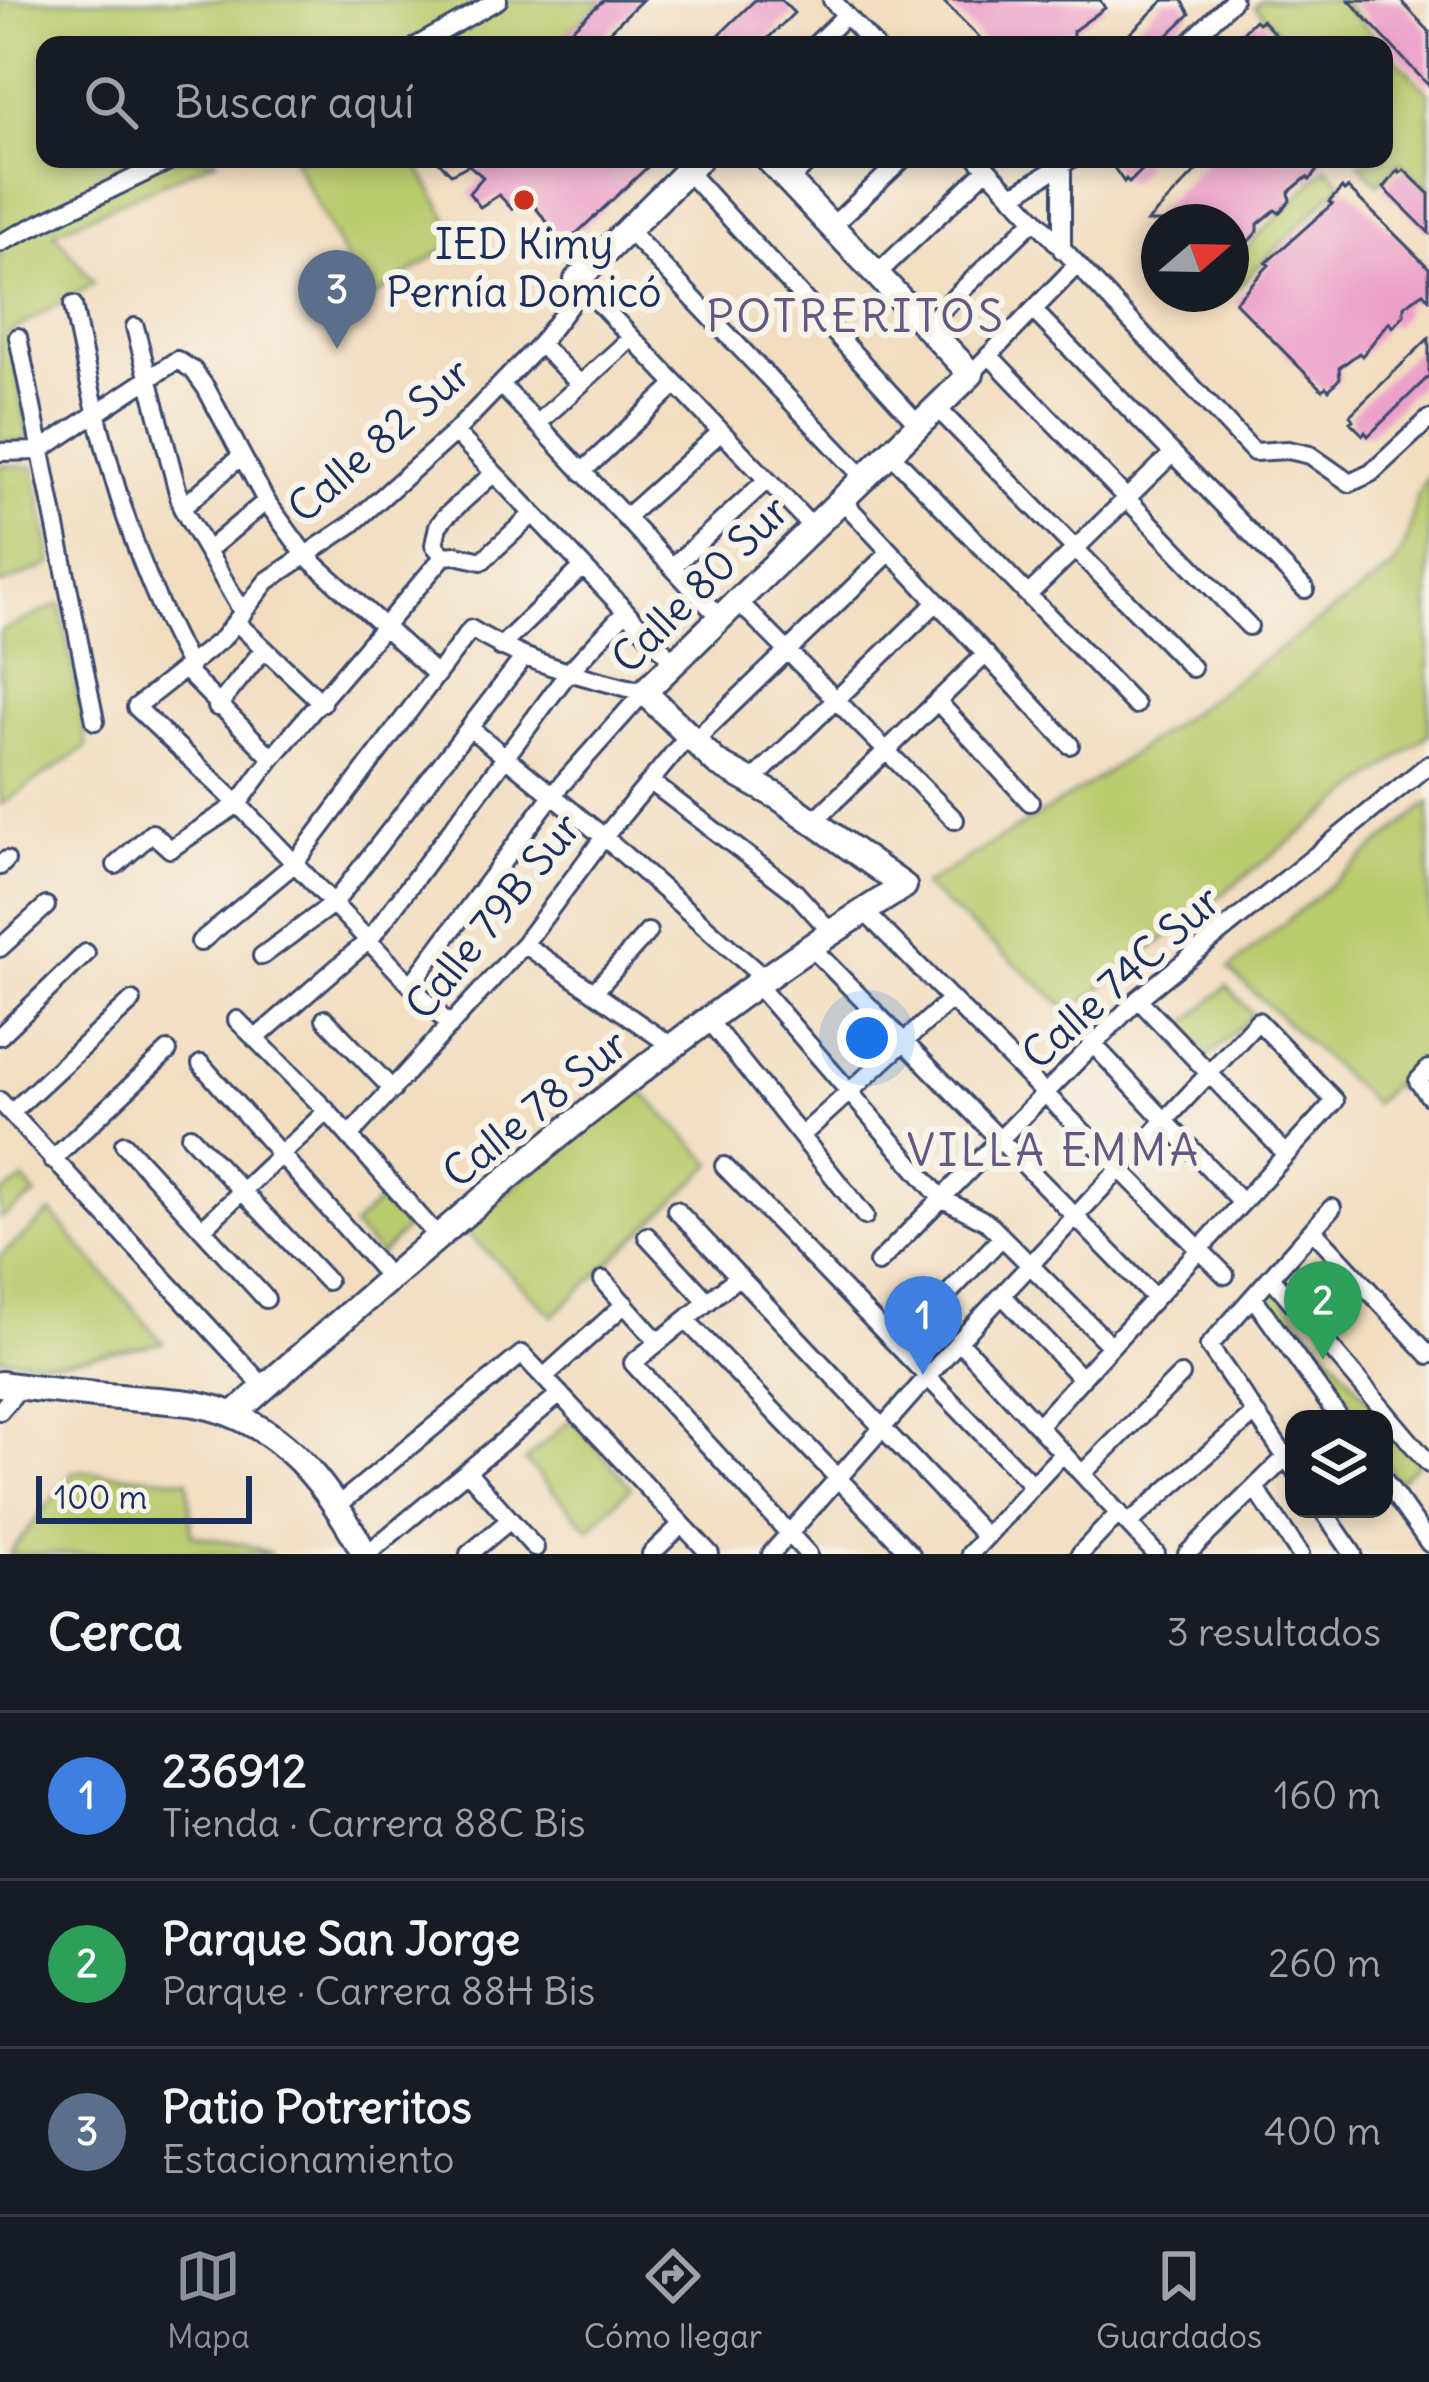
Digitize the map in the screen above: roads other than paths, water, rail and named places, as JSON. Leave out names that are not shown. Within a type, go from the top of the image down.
[{"type":"street","points":[[434,36],[497,0]]},
{"type":"street","points":[[832,0],[866,36]]},
{"type":"street","points":[[1196,36],[1233,0]]},
{"type":"street","points":[[824,36],[846,14]]},
{"type":"street","points":[[0,243],[154,168]]},
{"type":"street","name":"Calle 82 Sur","points":[[238,804],[136,707],[187,669],[267,581],[352,524],[455,432],[540,344],[569,306],[577,280],[690,168]]},
{"type":"street","points":[[696,168],[928,416],[1076,549],[1192,668]]},
{"type":"street","points":[[776,168],[971,374]]},
{"type":"street","points":[[788,182],[802,168]]},
{"type":"street","points":[[831,227],[893,168]]},
{"type":"street","points":[[876,275],[978,168]]},
{"type":"street","points":[[986,168],[1254,452],[1288,450],[1310,455],[1350,483],[1371,473],[1429,419]]},
{"type":"street","points":[[1012,196],[1058,168]]},
{"type":"street","points":[[1062,250],[1066,168]]},
{"type":"street","points":[[925,326],[1034,220]]},
{"type":"street","points":[[628,230],[864,478]]},
{"type":"street","name":"Calle 80 Sur","points":[[411,986],[553,794],[644,692],[1076,266]]},
{"type":"street","points":[[577,280],[813,528]]},
{"type":"street","points":[[74,305],[120,510],[156,604],[187,669],[217,707],[272,758]]},
{"type":"street","points":[[1033,310],[1305,589]]},
{"type":"street","points":[[135,327],[182,508],[239,617],[264,649],[322,703]]},
{"type":"street","points":[[18,337],[95,721]]},
{"type":"street","points":[[537,424],[630,339]]},
{"type":"street","points":[[540,344],[580,384]]},
{"type":"street","points":[[989,355],[1249,626]]},
{"type":"street","points":[[0,452],[39,451],[177,360],[193,370],[206,388],[266,501],[306,556],[436,674]]},
{"type":"street","points":[[582,472],[675,385]]},
{"type":"street","points":[[502,386],[672,567],[787,651],[955,820]]},
{"type":"street","points":[[455,432],[675,663]]},
{"type":"street","points":[[625,518],[721,432]]},
{"type":"street","points":[[890,453],[1135,705]]},
{"type":"street","points":[[1028,595],[1173,453]]},
{"type":"street","points":[[182,508],[240,457]]},
{"type":"street","points":[[494,473],[445,517],[434,545],[478,562],[487,559],[533,514]]},
{"type":"street","points":[[672,567],[767,480]]},
{"type":"street","points":[[842,500],[1070,745]]},
{"type":"street","points":[[207,551],[266,501]]},
{"type":"street","name":"Calle 79B Sur","points":[[349,1136],[524,944],[604,837],[690,739],[890,552]]},
{"type":"street","points":[[116,865],[152,833],[170,849],[238,804],[272,758],[450,555]]},
{"type":"street","points":[[500,647],[583,567]]},
{"type":"street","points":[[751,782],[937,602]]},
{"type":"street","points":[[255,1039],[370,939],[568,674],[626,611]]},
{"type":"street","points":[[200,942],[294,864],[471,628],[500,647],[568,674],[644,692],[717,763],[813,822],[986,654]]},
{"type":"street","points":[[217,707],[264,649]]},
{"type":"street","points":[[262,956],[334,903],[524,657]]},
{"type":"street","points":[[937,701],[1030,802]]},
{"type":"street","points":[[470,729],[604,837],[762,983],[941,1198],[987,1222],[1111,1346]]},
{"type":"street","name":"Calle 74C Sur","points":[[878,1262],[1138,999],[1429,764]]},
{"type":"street","points":[[651,782],[794,892],[822,940],[904,1042],[1155,1298]]},
{"type":"street","points":[[238,804],[450,1026]]},
{"type":"street","name":"Calle 78 Sur","points":[[234,1414],[520,1166],[709,1021],[904,886],[813,822]]},
{"type":"street","points":[[0,948],[46,906]]},
{"type":"street","points":[[864,911],[1225,1275]]},
{"type":"street","points":[[594,992],[648,932]]},
{"type":"street","points":[[524,944],[674,1047]]},
{"type":"street","points":[[0,1036],[86,953]]},
{"type":"street","points":[[801,1136],[951,999]]},
{"type":"street","points":[[1138,999],[1286,1154]]},
{"type":"street","points":[[132,1001],[5,1107],[265,1388]]},
{"type":"street","points":[[326,1018],[393,1090]]},
{"type":"street","points":[[237,1020],[327,1111],[438,1237]]},
{"type":"street","points":[[709,1021],[865,1216]]},
{"type":"street","points":[[771,1554],[959,1341],[1258,1021],[1335,1101],[1038,1426]]},
{"type":"street","points":[[1092,1043],[1242,1203]]},
{"type":"street","points":[[52,1160],[168,1051]]},
{"type":"street","points":[[200,1064],[381,1268]]},
{"type":"street","points":[[1425,1091],[1418,1081],[1429,1069]]},
{"type":"street","points":[[202,1229],[327,1111]]},
{"type":"street","points":[[190,1136],[327,1281]]},
{"type":"street","points":[[124,1144],[266,1300]]},
{"type":"street","points":[[724,1166],[1034,1486]]},
{"type":"street","points":[[1285,1456],[1209,1346],[1332,1208]]},
{"type":"street","points":[[676,1210],[986,1538]]},
{"type":"street","points":[[1313,1229],[1429,1355]]},
{"type":"street","points":[[647,1236],[708,1302]]},
{"type":"street","points":[[946,1294],[1002,1237]]},
{"type":"street","points":[[739,1276],[632,1363],[808,1554]]},
{"type":"street","points":[[1271,1277],[1429,1464]]},
{"type":"street","points":[[603,1280],[658,1342]]},
{"type":"street","points":[[1002,1295],[1082,1379]]},
{"type":"street","points":[[1253,1297],[1334,1410]]},
{"type":"street","points":[[544,1377],[625,1304]]},
{"type":"street","points":[[686,1320],[911,1554]]},
{"type":"street","points":[[959,1341],[1156,1554]]},
{"type":"street","points":[[337,1506],[522,1354],[710,1554]]},
{"type":"street","points":[[1082,1474],[1181,1375]]},
{"type":"street","points":[[0,1411],[10,1385],[198,1404],[234,1414],[292,1451],[337,1506],[366,1554],[560,1394]]},
{"type":"street","points":[[1080,1554],[1255,1413]]},
{"type":"street","points":[[970,1554],[1064,1454]]},
{"type":"street","points":[[1187,1554],[1255,1488],[1285,1467]]},
{"type":"street","points":[[467,1471],[536,1548]]},
{"type":"street","points":[[1255,1488],[1290,1550]]},
{"type":"street","points":[[1393,1493],[1429,1543]]},
{"type":"street","points":[[1328,1518],[1353,1554]]},
{"type":"street","points":[[469,1554],[510,1520]]},
{"type":"street","points":[[651,1554],[682,1524]]},
{"type":"place","name":"IED Kimy Pernía Domicó","points":[[524,200]]},
{"type":"place","name":"Patio Potreritos","points":[[337,349]]},
{"type":"place","name":"Parque San Jorge","points":[[1323,1360]]},
{"type":"place","name":"236912","points":[[923,1375]]},
{"type":"district","name":"POTRERITOS","points":[[856,316]]},
{"type":"district","name":"VILLA EMMA","points":[[1054,1150]]}]
